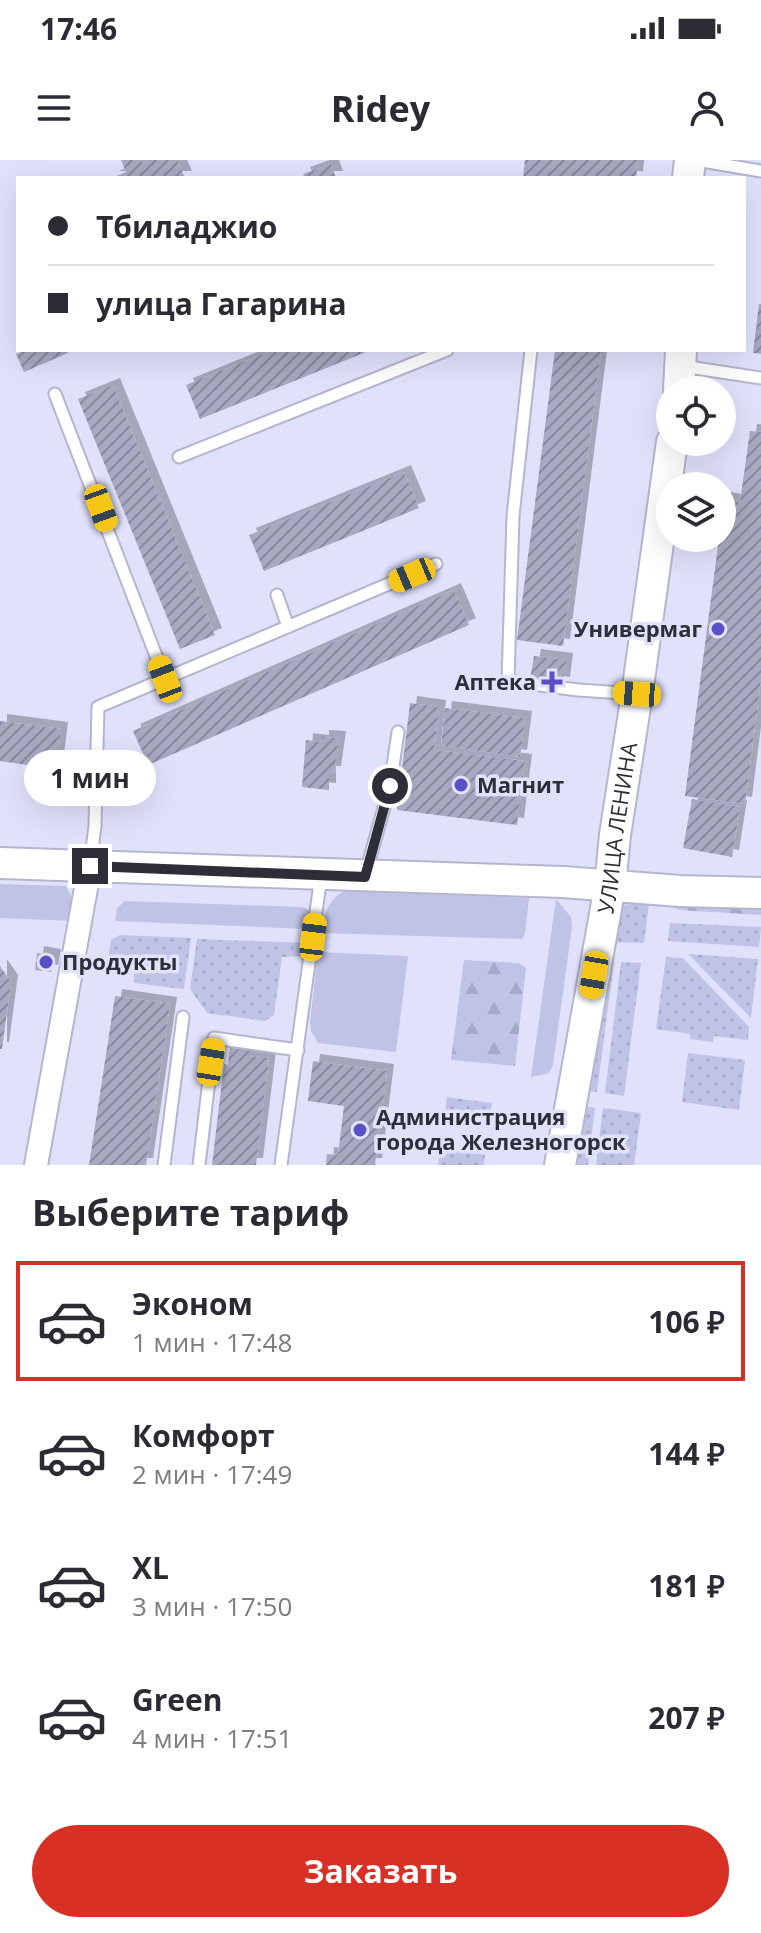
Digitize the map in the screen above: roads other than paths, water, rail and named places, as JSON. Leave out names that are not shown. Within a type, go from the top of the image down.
[{"type":"main road","name":"УЛИЦА ЛЕНИНА","points":[[560,1165],[610,886],[670,456]]},
{"type":"main road","points":[[0,863],[761,893]]},
{"type":"street","points":[[36,1165],[90,866]]},
{"type":"lane","points":[[693,160],[761,171]]},
{"type":"lane","points":[[179,457],[442,352]]},
{"type":"lane","points":[[531,352],[513,516],[508,681],[637,694]]},
{"type":"lane","points":[[680,369],[761,378]]},
{"type":"lane","points":[[55,394],[165,679]]},
{"type":"lane","points":[[90,866],[95,826],[98,707],[436,564]]},
{"type":"lane","points":[[277,595],[288,627]]},
{"type":"lane","points":[[365,877],[390,786],[398,732]]},
{"type":"lane","points":[[281,1165],[322,875]]},
{"type":"lane","points":[[164,1165],[183,1017]]},
{"type":"lane","points":[[199,1165],[214,1038],[298,1050]]},
{"type":"place","name":"Универмаг","points":[[718,629]]},
{"type":"place","name":"Аптека","points":[[552,682]]},
{"type":"place","name":"Магнит","points":[[461,785]]},
{"type":"place","name":"Продукты","points":[[46,962]]},
{"type":"place","name":"Администрация города Железногорск","points":[[360,1130]]}]
